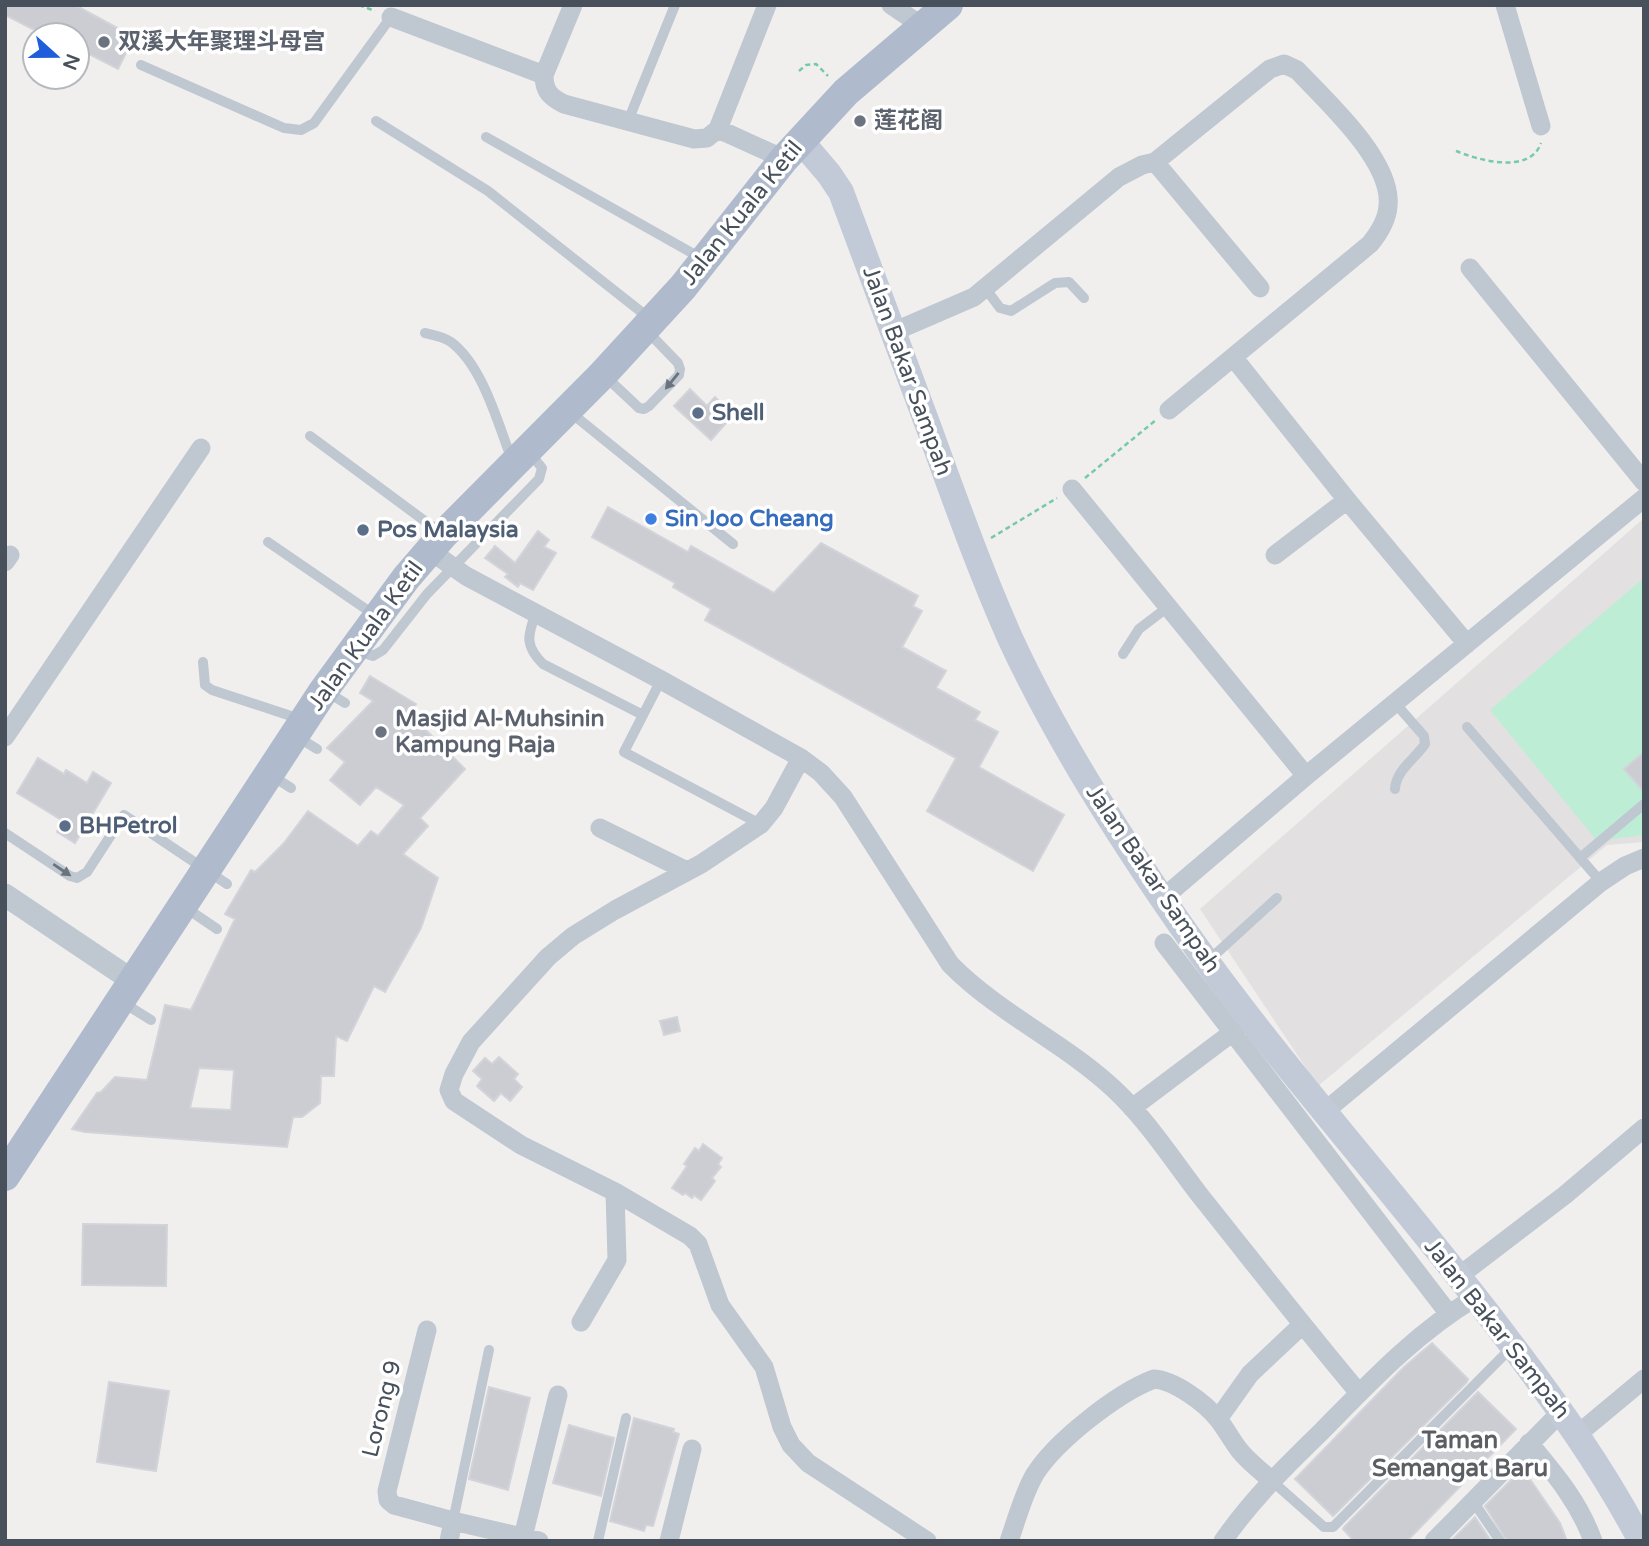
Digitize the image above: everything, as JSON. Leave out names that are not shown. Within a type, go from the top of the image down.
[{"type":"main road","name":"Jalan Kuala Ketil","points":[[5,1176],[182,906],[216,877],[280,781],[305,735],[334,697],[353,648],[377,616],[416,586],[521,457],[649,325],[705,260],[792,149],[846,92],[948,5]]},
{"type":"main road","name":"Jalan Bakar Sampah","points":[[792,149],[829,174],[841,192],[973,548],[1012,640],[1061,737],[1163,898],[1208,961],[1241,1026],[1324,1112],[1476,1297],[1578,1434],[1641,1541]]},
{"type":"street","points":[[573,5],[544,75],[546,91],[554,99],[694,139],[707,138],[718,129],[767,5]]},
{"type":"street","points":[[891,5],[922,26]]},
{"type":"street","points":[[1505,5],[1541,126]]},
{"type":"street","points":[[391,17],[544,75]]},
{"type":"street","points":[[893,332],[965,302],[986,289],[1119,177],[1142,165],[1156,162],[1270,69],[1284,64],[1297,70],[1372,156],[1382,174],[1388,206],[1379,233],[1370,244],[1169,410]]},
{"type":"street","points":[[718,129],[792,149]]},
{"type":"street","points":[[1156,162],[1260,288]]},
{"type":"street","points":[[1470,268],[1644,482]]},
{"type":"street","points":[[1233,357],[1467,644]]},
{"type":"street","points":[[5,737],[201,448]]},
{"type":"street","points":[[1072,489],[1306,776]]},
{"type":"street","points":[[1163,898],[1306,776],[1644,498]]},
{"type":"street","points":[[1275,555],[1347,500]]},
{"type":"street","points":[[442,551],[536,613],[801,758],[821,773],[843,797],[950,964],[972,987],[1092,1070],[1132,1108],[1359,1393]]},
{"type":"street","points":[[801,758],[775,808],[761,824],[701,864],[573,936],[548,957],[471,1042],[454,1073],[449,1090],[454,1101],[521,1144],[615,1192],[690,1236],[698,1244],[720,1305],[764,1367],[782,1427],[791,1445],[808,1462],[926,1541]]},
{"type":"street","points":[[600,828],[687,870]]},
{"type":"street","points":[[1324,1112],[1601,882],[1625,866],[1644,858]]},
{"type":"street","points":[[5,895],[127,991]]},
{"type":"street","points":[[1164,943],[1241,1026],[1449,1314]]},
{"type":"street","points":[[1132,1108],[1241,1026]]},
{"type":"street","points":[[1459,1276],[1564,1195],[1644,1128]]},
{"type":"street","points":[[581,1322],[617,1260],[615,1192]]},
{"type":"street","points":[[1223,1541],[1257,1495],[1359,1393],[1426,1331],[1476,1297]]},
{"type":"street","points":[[1217,1419],[1250,1374],[1303,1325]]},
{"type":"street","name":"Lorong 9","points":[[427,1330],[387,1491],[388,1500],[451,1531]]},
{"type":"street","points":[[1009,1541],[1034,1476],[1044,1462],[1100,1411],[1154,1379],[1178,1387],[1217,1419],[1240,1451],[1272,1481]]},
{"type":"street","points":[[1578,1434],[1644,1379]]},
{"type":"street","points":[[451,1531],[531,1539],[558,1395]]},
{"type":"street","points":[[1434,1541],[1562,1411]]},
{"type":"street","points":[[1529,1443],[1576,1501],[1593,1541]]},
{"type":"street","points":[[669,1541],[692,1449]]},
{"type":"lane","points":[[628,121],[675,5]]},
{"type":"lane","points":[[141,65],[284,128],[300,130],[314,123],[391,17]]},
{"type":"lane","points":[[376,121],[488,191],[649,325],[680,369],[664,391],[644,409],[639,408],[603,374]]},
{"type":"lane","points":[[486,137],[705,260]]},
{"type":"lane","points":[[986,289],[1000,308],[1011,312],[1055,283],[1069,282],[1084,298]]},
{"type":"lane","points":[[425,333],[451,342],[472,366],[521,457]]},
{"type":"lane","points":[[568,409],[733,544]]},
{"type":"lane","points":[[310,436],[442,551]]},
{"type":"lane","points":[[268,542],[377,616]]},
{"type":"lane","points":[[353,648],[373,656],[383,650],[416,586]]},
{"type":"lane","points":[[1123,654],[1139,629],[1168,607]]},
{"type":"lane","points":[[536,613],[528,642],[533,654],[543,664],[643,715]]},
{"type":"lane","points":[[203,662],[205,685],[305,735]]},
{"type":"lane","points":[[661,680],[624,752],[761,824]]},
{"type":"lane","points":[[1395,703],[1424,736],[1425,744],[1400,772],[1395,789]]},
{"type":"lane","points":[[1467,727],[1601,882]]},
{"type":"lane","points":[[1580,858],[1644,804]]},
{"type":"lane","points":[[5,833],[77,878],[87,872],[124,815],[216,877]]},
{"type":"lane","points":[[1208,961],[1277,898]]},
{"type":"lane","points":[[182,906],[217,929]]},
{"type":"lane","points":[[127,991],[151,1020]]},
{"type":"lane","points":[[1272,1481],[1324,1527],[1333,1527],[1513,1346]]},
{"type":"lane","points":[[451,1531],[489,1350]]},
{"type":"lane","points":[[598,1541],[626,1418]]},
{"type":"lane","points":[[1472,1500],[1500,1541]]},
{"type":"path","points":[[799,71],[806,65],[816,64],[846,92]]},
{"type":"path","points":[[1455,151],[1477,159],[1498,162],[1530,157],[1538,151],[1542,139],[1541,126]]},
{"type":"path","points":[[973,548],[1072,489],[1169,410]]},
{"type":"shaded area","points":[[1644,518],[1644,842],[1607,845],[1318,1086],[1200,909]]},
{"type":"green space","points":[[1644,578],[1644,835],[1597,841],[1490,710]]},
{"type":"building","points":[[5,5],[75,5],[134,37],[118,69],[91,55],[91,21],[21,21],[21,23],[5,15]]},
{"type":"building","points":[[690,389],[707,406],[715,397],[733,415],[711,440],[674,406]]},
{"type":"building","points":[[608,507],[688,552],[691,546],[774,593],[821,543],[918,596],[913,606],[922,611],[902,647],[946,671],[936,688],[980,712],[975,720],[998,732],[979,767],[1064,815],[1033,871],[927,811],[956,758],[705,620],[711,609],[673,587],[675,583],[592,537]]},
{"type":"building","points":[[538,531],[549,540],[544,547],[556,553],[533,590],[520,583],[518,587],[505,577],[508,574],[485,558],[495,546],[515,563]]},
{"type":"building","points":[[370,676],[416,704],[410,714],[465,769],[420,818],[428,826],[403,854],[438,878],[421,928],[385,992],[374,986],[347,1041],[336,1036],[334,1076],[321,1076],[320,1103],[302,1117],[293,1117],[287,1147],[72,1129],[97,1093],[115,1077],[147,1080],[165,1005],[191,1010],[235,919],[225,914],[251,870],[255,872],[284,843],[308,811],[358,846],[371,831],[378,836],[404,805],[376,787],[360,805],[330,780],[345,762],[327,748],[373,701],[360,693]],"holes":[[[199,1068],[234,1070],[231,1110],[190,1108]]]},
{"type":"building","points":[[1644,752],[1644,792],[1624,769]]},
{"type":"building","points":[[38,758],[64,774],[66,770],[87,783],[93,772],[111,783],[75,843],[57,832],[63,821],[17,793]]},
{"type":"building","points":[[677,1017],[680,1031],[664,1035],[660,1021]]},
{"type":"building","points":[[499,1057],[518,1074],[514,1079],[522,1087],[510,1101],[501,1093],[494,1101],[477,1086],[482,1079],[473,1071],[485,1058],[492,1064]]},
{"type":"building","points":[[703,1144],[722,1158],[718,1164],[721,1167],[712,1178],[715,1181],[701,1200],[694,1195],[692,1198],[685,1193],[683,1195],[672,1188],[695,1148],[699,1151]]},
{"type":"building","points":[[83,1224],[167,1225],[166,1286],[82,1285]]},
{"type":"building","points":[[1432,1343],[1468,1379],[1467,1382],[1333,1516],[1295,1479],[1404,1367]]},
{"type":"building","points":[[109,1382],[169,1391],[156,1471],[97,1462]]},
{"type":"building","points":[[489,1387],[530,1398],[508,1490],[469,1479]]},
{"type":"building","points":[[1478,1392],[1516,1429],[1407,1541],[1354,1541],[1344,1527]]},
{"type":"building","points":[[634,1418],[674,1429],[673,1432],[679,1434],[653,1526],[646,1525],[644,1531],[610,1521]]},
{"type":"building","points":[[569,1425],[614,1438],[601,1496],[553,1483]]},
{"type":"building","points":[[1518,1473],[1527,1475],[1560,1523],[1567,1541],[1507,1541],[1485,1506]]},
{"type":"building","points":[[1475,1517],[1491,1541],[1451,1541]]},
{"type":"place","name":"双溪大年聚理斗母宫","points":[[104,42]]},
{"type":"place","name":"莲花阁","points":[[860,121]]},
{"type":"place","name":"Shell","points":[[698,413]]},
{"type":"place","name":"Sin Joo Cheang","points":[[651,519]]},
{"type":"place","name":"Pos Malaysia","points":[[363,530]]},
{"type":"place","name":"Masjid Al-Muhsinin Kampung Raja","points":[[381,732]]},
{"type":"place","name":"BHPetrol","points":[[65,826]]},
{"type":"district","name":"Taman Semangat Baru","points":[[1460,1454]]}]
